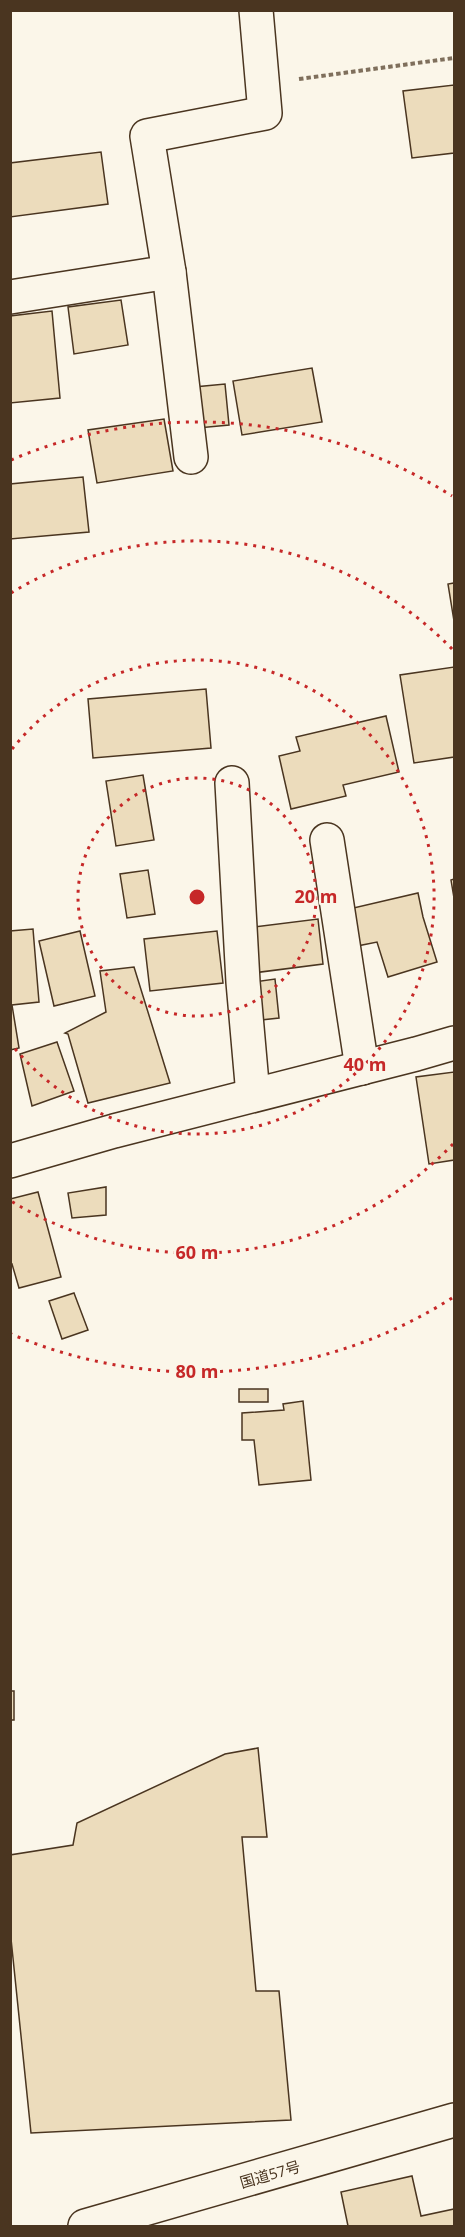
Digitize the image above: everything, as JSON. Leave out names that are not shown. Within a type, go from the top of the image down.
[{"type":"main road","points":[[191,458],[169,272],[147,136],[265,113],[256,10]]},
{"type":"main road","points":[[10,297],[169,272]]},
{"type":"main road","points":[[232,783],[243,982],[253,1095]]},
{"type":"main road","points":[[327,840],[362,1068]]},
{"type":"main road","points":[[10,1161],[114,1131],[454,1043]]},
{"type":"main road","name":"国道57号","points":[[85,2226],[454,2120]]},
{"type":"path","points":[[262,84],[454,58]]},
{"type":"building","points":[[454,85],[454,153],[412,158],[403,91]]},
{"type":"building","points":[[101,152],[108,204],[10,217],[10,163]]},
{"type":"building","points":[[121,300],[128,345],[74,354],[68,307]]},
{"type":"building","points":[[52,311],[60,398],[10,403],[10,316]]},
{"type":"building","points":[[312,368],[322,422],[242,435],[233,381]]},
{"type":"building","points":[[225,384],[229,425],[198,428],[194,387]]},
{"type":"building","points":[[164,419],[173,471],[97,483],[88,430]]},
{"type":"building","points":[[83,477],[89,532],[10,539],[10,484]]},
{"type":"building","points":[[454,583],[454,621],[448,584]]},
{"type":"building","points":[[454,667],[454,757],[414,763],[400,675]]},
{"type":"building","points":[[206,689],[211,748],[93,758],[88,699]]},
{"type":"building","points":[[386,716],[399,772],[343,785],[346,796],[291,809],[279,756],[300,751],[296,737]]},
{"type":"building","points":[[143,775],[154,840],[116,846],[106,781]]},
{"type":"building","points":[[148,870],[155,914],[127,918],[120,874]]},
{"type":"building","points":[[454,879],[454,898],[451,880]]},
{"type":"building","points":[[418,893],[437,962],[388,977],[377,942],[357,946],[349,909]]},
{"type":"building","points":[[318,919],[323,964],[253,973],[247,928]]},
{"type":"building","points":[[33,929],[39,1002],[12,1005],[19,1048],[10,1050],[10,931]]},
{"type":"building","points":[[80,931],[95,996],[54,1006],[39,941]]},
{"type":"building","points":[[217,931],[223,983],[150,991],[144,939]]},
{"type":"building","points":[[134,967],[170,1083],[88,1103],[68,1034],[65,1033],[106,1012],[100,971]]},
{"type":"building","points":[[275,979],[279,1018],[252,1021],[247,983]]},
{"type":"building","points":[[57,1042],[74,1091],[32,1106],[20,1054]]},
{"type":"building","points":[[454,1072],[454,1160],[429,1164],[416,1077]]},
{"type":"building","points":[[106,1187],[106,1215],[72,1218],[68,1193]]},
{"type":"building","points":[[38,1192],[61,1277],[19,1288],[12,1264],[10,1265],[10,1199]]},
{"type":"building","points":[[74,1293],[88,1330],[62,1339],[49,1301]]},
{"type":"building","points":[[239,1389],[268,1389],[268,1402],[239,1402]]},
{"type":"building","points":[[303,1401],[311,1480],[259,1485],[254,1440],[242,1440],[242,1413],[284,1410],[283,1404]]},
{"type":"building","points":[[10,1691],[14,1691],[14,1720],[10,1720]]},
{"type":"building","points":[[258,1748],[267,1837],[242,1837],[256,1991],[279,1991],[291,2120],[31,2133],[10,1929],[10,1855],[73,1845],[77,1823],[225,1754]]},
{"type":"building","points":[[412,2176],[421,2216],[454,2209],[454,2226],[348,2226],[341,2192]]}]
